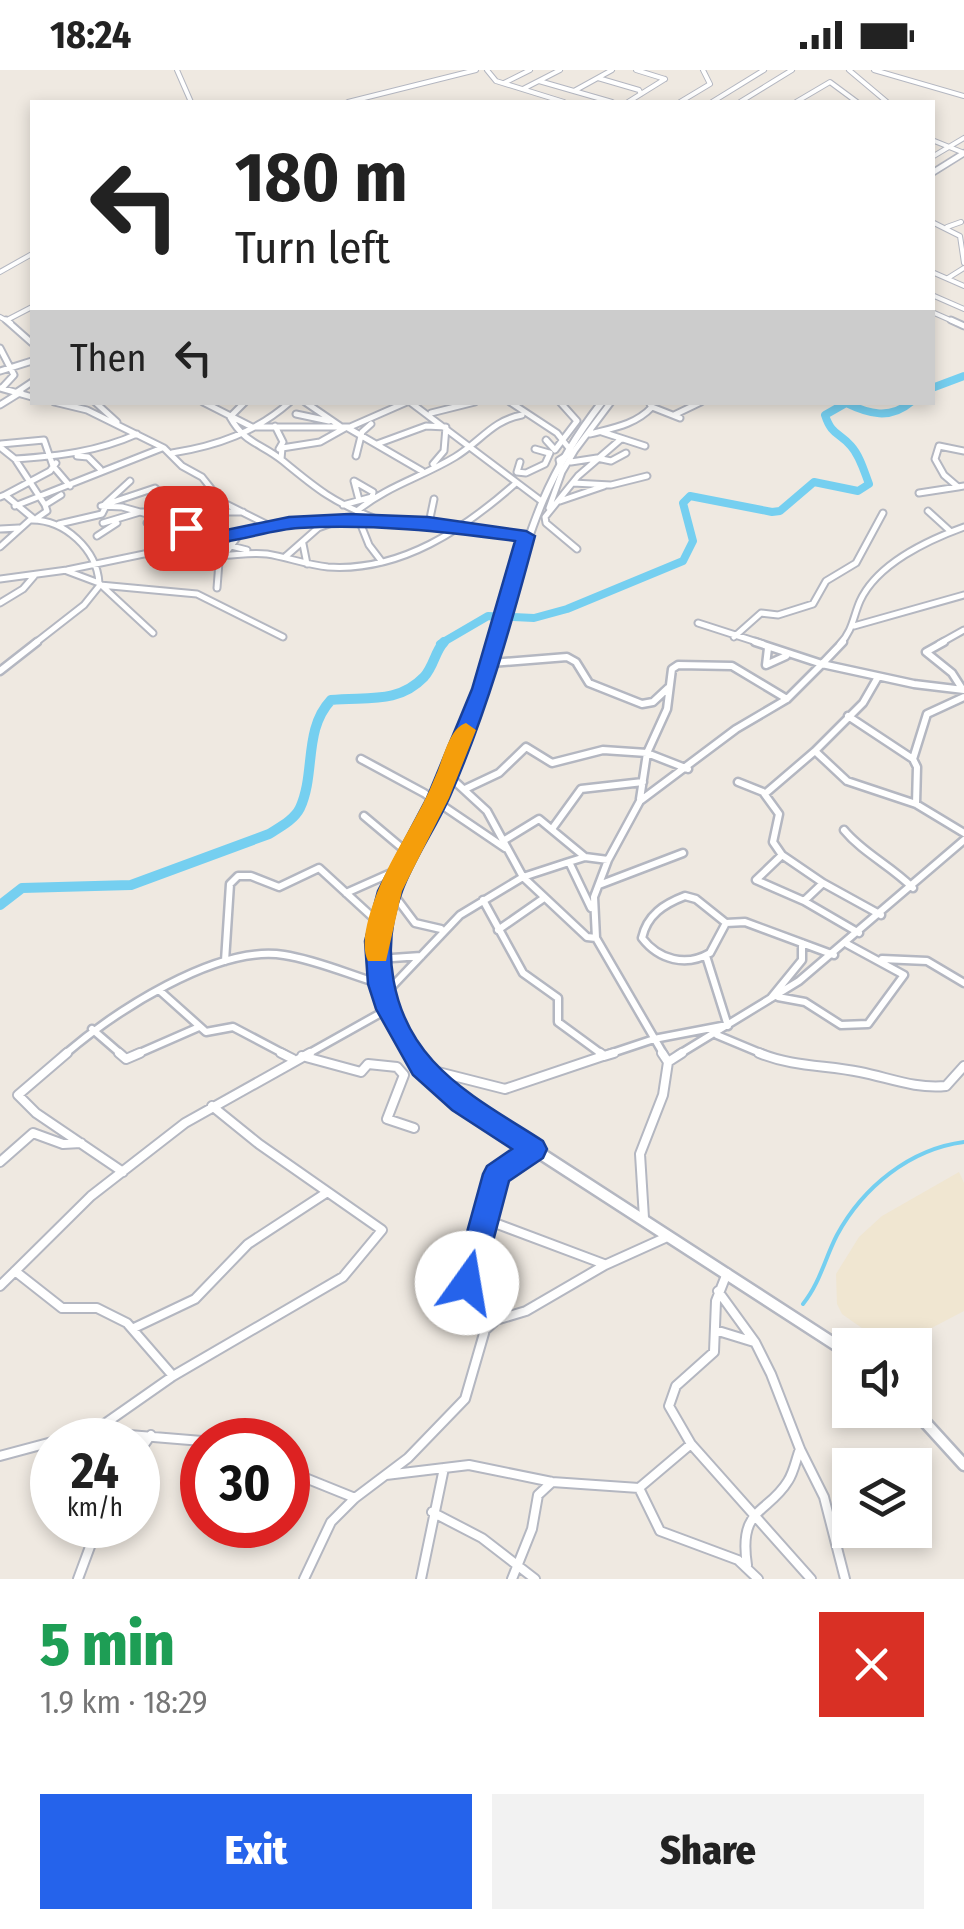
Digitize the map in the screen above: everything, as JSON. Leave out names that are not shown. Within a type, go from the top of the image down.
[{"type":"street","points":[[177,70],[190,100]]},
{"type":"street","points":[[356,100],[476,70]]},
{"type":"street","points":[[486,70],[493,80],[557,100]]},
{"type":"street","points":[[503,84],[530,70]]},
{"type":"street","points":[[522,90],[560,70]]},
{"type":"street","points":[[574,91],[612,70]]},
{"type":"street","points":[[631,100],[664,79],[650,71],[636,70]]},
{"type":"street","points":[[683,100],[710,84],[703,70]]},
{"type":"street","points":[[715,100],[764,70]]},
{"type":"street","points":[[743,100],[792,70]]},
{"type":"street","points":[[849,70],[885,100]]},
{"type":"street","points":[[864,82],[871,70],[964,96]]},
{"type":"street","points":[[598,78],[641,94]]},
{"type":"street","points":[[539,81],[605,100]]},
{"type":"street","points":[[799,100],[830,82],[855,100]]},
{"type":"street","points":[[935,154],[964,138]]},
{"type":"street","points":[[935,142],[964,153]]},
{"type":"street","points":[[935,171],[964,153]]},
{"type":"street","points":[[946,228],[962,222]]},
{"type":"street","points":[[935,223],[960,236],[964,265],[948,278]]},
{"type":"street","points":[[0,272],[30,255]]},
{"type":"street","points":[[935,273],[964,286]]},
{"type":"street","points":[[935,296],[964,309]]},
{"type":"street","points":[[30,308],[2,319],[30,342]]},
{"type":"street","points":[[23,311],[30,316]]},
{"type":"street","points":[[935,313],[962,323]]},
{"type":"street","points":[[0,348],[13,367],[13,376],[1,388],[30,396]]},
{"type":"street","points":[[0,371],[30,362]]},
{"type":"street","points":[[0,405],[30,384]]},
{"type":"street","points":[[66,405],[88,410],[164,448],[182,466],[202,477],[222,502],[245,512],[256,522],[272,526]]},
{"type":"street","points":[[98,405],[122,426]]},
{"type":"street","points":[[208,405],[257,427],[344,426],[379,417],[402,405]]},
{"type":"street","points":[[230,417],[242,405]]},
{"type":"street","points":[[171,453],[192,451],[257,427],[287,405]]},
{"type":"street","points":[[282,439],[301,405]]},
{"type":"street","points":[[307,405],[422,471]]},
{"type":"street","points":[[414,405],[540,500]]},
{"type":"street","points":[[430,414],[464,405]]},
{"type":"street","points":[[512,405],[522,415],[564,436],[572,448]]},
{"type":"street","points":[[520,462],[517,472],[526,473],[545,464],[577,420],[563,405]]},
{"type":"street","points":[[577,549],[546,523],[548,510],[562,472],[570,462],[572,448],[600,405]]},
{"type":"street","points":[[609,405],[560,460],[540,500],[526,536],[492,662],[437,801],[390,891],[380,924],[377,959],[381,984],[388,1009],[422,1067],[462,1102],[832,1342]]},
{"type":"street","points":[[584,436],[629,424],[649,405]]},
{"type":"street","points":[[652,405],[677,417],[696,405]]},
{"type":"street","points":[[279,413],[344,426]]},
{"type":"street","points":[[274,427],[279,413]]},
{"type":"street","points":[[457,456],[503,418],[522,415]]},
{"type":"street","points":[[230,417],[240,434],[342,506],[382,562]]},
{"type":"street","points":[[356,456],[362,432],[379,417]]},
{"type":"street","points":[[378,444],[438,421]]},
{"type":"street","points":[[593,425],[646,446]]},
{"type":"street","points":[[268,452],[320,442],[344,426]]},
{"type":"street","points":[[426,426],[446,427]]},
{"type":"street","points":[[274,427],[282,439],[280,459]]},
{"type":"street","points":[[432,466],[444,450],[446,427]]},
{"type":"street","points":[[130,480],[104,506],[102,514],[58,524],[36,518],[2,496],[68,456],[138,434]]},
{"type":"street","points":[[0,444],[43,439],[54,466],[71,486]]},
{"type":"street","points":[[548,510],[597,458],[621,439]]},
{"type":"street","points":[[546,440],[552,452]]},
{"type":"street","points":[[0,444],[28,482],[50,495]]},
{"type":"street","points":[[961,487],[944,475],[935,459],[939,446],[964,451]]},
{"type":"street","points":[[16,506],[43,501],[100,469],[164,448]]},
{"type":"street","points":[[535,449],[552,452]]},
{"type":"street","points":[[88,457],[92,450]]},
{"type":"street","points":[[182,466],[192,451]]},
{"type":"street","points":[[342,506],[372,497],[432,466],[473,452]]},
{"type":"street","points":[[570,462],[597,458],[611,461],[626,453]]},
{"type":"street","points":[[15,460],[88,457],[100,469]]},
{"type":"street","points":[[560,460],[562,472]]},
{"type":"street","points":[[558,502],[635,474],[647,476]]},
{"type":"street","points":[[283,558],[304,544],[318,528],[353,517],[372,497],[374,492],[356,480],[359,500]]},
{"type":"street","points":[[572,484],[582,480],[606,486]]},
{"type":"street","points":[[113,497],[155,488],[190,535],[307,564],[339,567],[415,553],[481,514],[516,483]]},
{"type":"street","points":[[43,501],[71,486]]},
{"type":"street","points":[[920,494],[961,487]]},
{"type":"street","points":[[0,547],[47,511],[36,489]]},
{"type":"street","points":[[113,497],[126,508]]},
{"type":"street","points":[[428,523],[434,500]]},
{"type":"street","points":[[104,506],[158,517],[245,512]]},
{"type":"street","points":[[120,521],[126,508]]},
{"type":"street","points":[[96,536],[140,512],[163,510],[178,516]]},
{"type":"street","points":[[158,517],[163,510]]},
{"type":"street","points":[[928,511],[950,532]]},
{"type":"street","points":[[734,637],[761,613],[778,615],[813,604],[826,580],[856,564],[884,513]]},
{"type":"street","points":[[0,579],[67,570],[272,526],[353,517],[526,536]]},
{"type":"street","points":[[103,523],[120,521]]},
{"type":"street","points":[[58,524],[97,563],[100,584],[153,633]]},
{"type":"street","points":[[0,530],[20,528]]},
{"type":"street","points":[[640,800],[688,769],[736,729],[787,699],[854,626],[862,598],[893,563],[922,543],[964,528]]},
{"type":"street","points":[[0,530],[12,537]]},
{"type":"street","points":[[217,588],[219,562],[229,544],[244,532]]},
{"type":"street","points":[[194,542],[197,552],[204,556],[252,552]]},
{"type":"street","points":[[304,544],[307,564]]},
{"type":"street","points":[[67,570],[100,584],[197,593],[221,602],[244,619],[283,638]]},
{"type":"street","points":[[0,603],[23,589],[35,575]]},
{"type":"street","points":[[0,672],[84,606],[100,584]]},
{"type":"street","points":[[854,626],[964,595]]},
{"type":"street","points":[[698,623],[822,664],[963,692]]},
{"type":"street","points":[[963,632],[926,652],[956,677],[963,692]]},
{"type":"street","points":[[766,665],[768,648]]},
{"type":"street","points":[[752,676],[788,655]]},
{"type":"street","points":[[492,662],[567,658],[576,662],[589,683],[642,704],[653,702],[669,688]]},
{"type":"street","points":[[592,911],[608,860],[640,800],[648,753],[667,709],[672,669],[684,664],[732,666],[787,699]]},
{"type":"street","points":[[956,677],[964,672]]},
{"type":"street","points":[[766,792],[864,703],[878,677]]},
{"type":"street","points":[[912,760],[927,714],[963,692]]},
{"type":"street","points":[[848,716],[912,760],[917,767],[916,804]]},
{"type":"street","points":[[465,789],[499,774],[526,746],[552,764],[603,750],[648,753],[688,769]]},
{"type":"street","points":[[668,1062],[773,1000],[834,954],[913,888],[964,837],[916,804],[856,786],[815,751]]},
{"type":"street","points":[[361,759],[437,801],[504,845]]},
{"type":"street","points":[[448,775],[488,812],[523,877],[587,937],[596,938]]},
{"type":"street","points":[[552,829],[581,789],[643,782]]},
{"type":"street","points":[[738,782],[752,783],[766,792],[778,814],[774,842],[782,855],[882,915]]},
{"type":"street","points":[[364,816],[408,853]]},
{"type":"street","points":[[504,845],[536,820],[585,857]]},
{"type":"street","points":[[844,830],[858,846],[888,862],[913,888]]},
{"type":"street","points":[[598,886],[636,871],[652,871],[683,853]]},
{"type":"street","points":[[782,855],[756,880],[804,901],[859,934]]},
{"type":"street","points":[[384,995],[442,930],[483,900],[523,877],[569,862],[585,857],[608,860]]},
{"type":"street","points":[[569,862],[592,911],[596,938],[668,1062],[662,1102],[638,1162],[644,1219]]},
{"type":"street","points":[[225,961],[230,884],[238,876],[250,876],[279,888],[317,868],[380,924]]},
{"type":"street","points":[[346,893],[400,870]]},
{"type":"street","points":[[804,901],[823,883]]},
{"type":"street","points":[[390,891],[415,923],[442,930]]},
{"type":"street","points":[[726,923],[717,944],[706,956],[673,959],[653,952],[642,938],[645,924],[658,910],[686,896],[696,899],[726,923],[745,922],[834,954]]},
{"type":"street","points":[[498,930],[544,898]]},
{"type":"street","points":[[483,900],[498,930],[520,959],[524,973],[558,998],[562,1026],[604,1056]]},
{"type":"street","points":[[773,1000],[802,960],[802,942]]},
{"type":"street","points":[[773,1000],[804,1002],[841,1025],[865,1026],[904,975],[847,944]]},
{"type":"street","points":[[123,1172],[18,1095],[92,1029],[159,990],[225,961],[285,955],[381,984]]},
{"type":"street","points":[[377,959],[422,956]]},
{"type":"street","points":[[706,956],[728,1026]]},
{"type":"street","points":[[876,960],[927,961],[964,983]]},
{"type":"street","points":[[159,990],[211,1034],[232,1028],[297,1057],[361,1072],[368,1064],[397,1068],[404,1075],[386,1116],[414,1128]]},
{"type":"street","points":[[0,1286],[91,1196],[212,1106],[388,1009]]},
{"type":"street","points":[[92,1029],[126,1059],[199,1026]]},
{"type":"street","points":[[422,1067],[505,1089],[654,1039],[728,1026]]},
{"type":"street","points":[[716,1034],[784,1063],[860,1072],[922,1088],[946,1086],[964,1066]]},
{"type":"street","points":[[112,1418],[173,1376],[349,1272],[382,1230],[326,1193],[212,1106]]},
{"type":"street","points":[[0,1162],[32,1133],[63,1144],[82,1144]]},
{"type":"street","points":[[496,1320],[467,1283],[497,1174],[534,1149]]},
{"type":"street","points":[[134,1328],[195,1300],[248,1244],[326,1193]]},
{"type":"street","points":[[484,1219],[605,1264]]},
{"type":"street","points":[[304,1579],[320,1539],[355,1498],[408,1458],[465,1399],[480,1339],[496,1320],[526,1311],[605,1264],[670,1235]]},
{"type":"street","points":[[14,1271],[62,1308],[79,1304],[105,1309],[134,1328],[173,1376]]},
{"type":"street","points":[[728,1272],[718,1291],[710,1358],[670,1396],[673,1417],[691,1444],[811,1579]]},
{"type":"street","points":[[718,1291],[755,1342],[828,1508],[845,1579]]},
{"type":"street","points":[[715,1330],[755,1342]]},
{"type":"street","points":[[931,1428],[964,1464]]},
{"type":"street","points":[[384,1475],[479,1466],[552,1482],[639,1488],[691,1444]]},
{"type":"street","points":[[0,1456],[30,1448]]},
{"type":"street","points":[[758,1579],[748,1566],[745,1552],[753,1513],[788,1482],[800,1449]]},
{"type":"street","points":[[421,1579],[444,1468]]},
{"type":"street","points":[[310,1480],[355,1498]]},
{"type":"street","points":[[512,1579],[532,1529],[538,1495],[552,1482]]},
{"type":"street","points":[[639,1488],[653,1521],[668,1536],[748,1566]]},
{"type":"street","points":[[432,1512],[482,1538],[535,1579]]},
{"type":"street","points":[[78,1579],[89,1548]]},
{"type":"shaded area","points":[[959,1172],[964,1183],[964,1311],[932,1328],[862,1328],[842,1314],[837,1304],[836,1274],[859,1237],[882,1216]]},
{"type":"waterway","points":[[935,387],[964,376]]},
{"type":"waterway","points":[[440,644],[488,616],[534,618],[567,609],[683,561],[693,541],[683,503],[690,496],[772,512],[780,511],[814,482],[858,491],[869,484],[862,464],[851,446],[830,427],[825,415],[842,405]]},
{"type":"waterway","points":[[851,405],[879,413],[907,405]]},
{"type":"waterway","points":[[0,905],[22,888],[131,885],[269,834],[300,808],[313,738],[331,700],[380,698],[403,692],[424,677],[444,642]]},
{"type":"waterway","points":[[803,1304],[837,1235],[874,1186],[925,1153],[964,1142]]},
{"type":"slow traffic","points":[[377,954],[380,924],[390,891],[438,798],[466,730]]},
{"type":"route","points":[[186,528],[192,536],[207,539],[289,522],[349,519],[428,523],[526,536],[483,689],[438,798],[390,891],[378,941],[377,959],[388,1009],[422,1067],[462,1102],[534,1149],[497,1174],[467,1283]]}]
